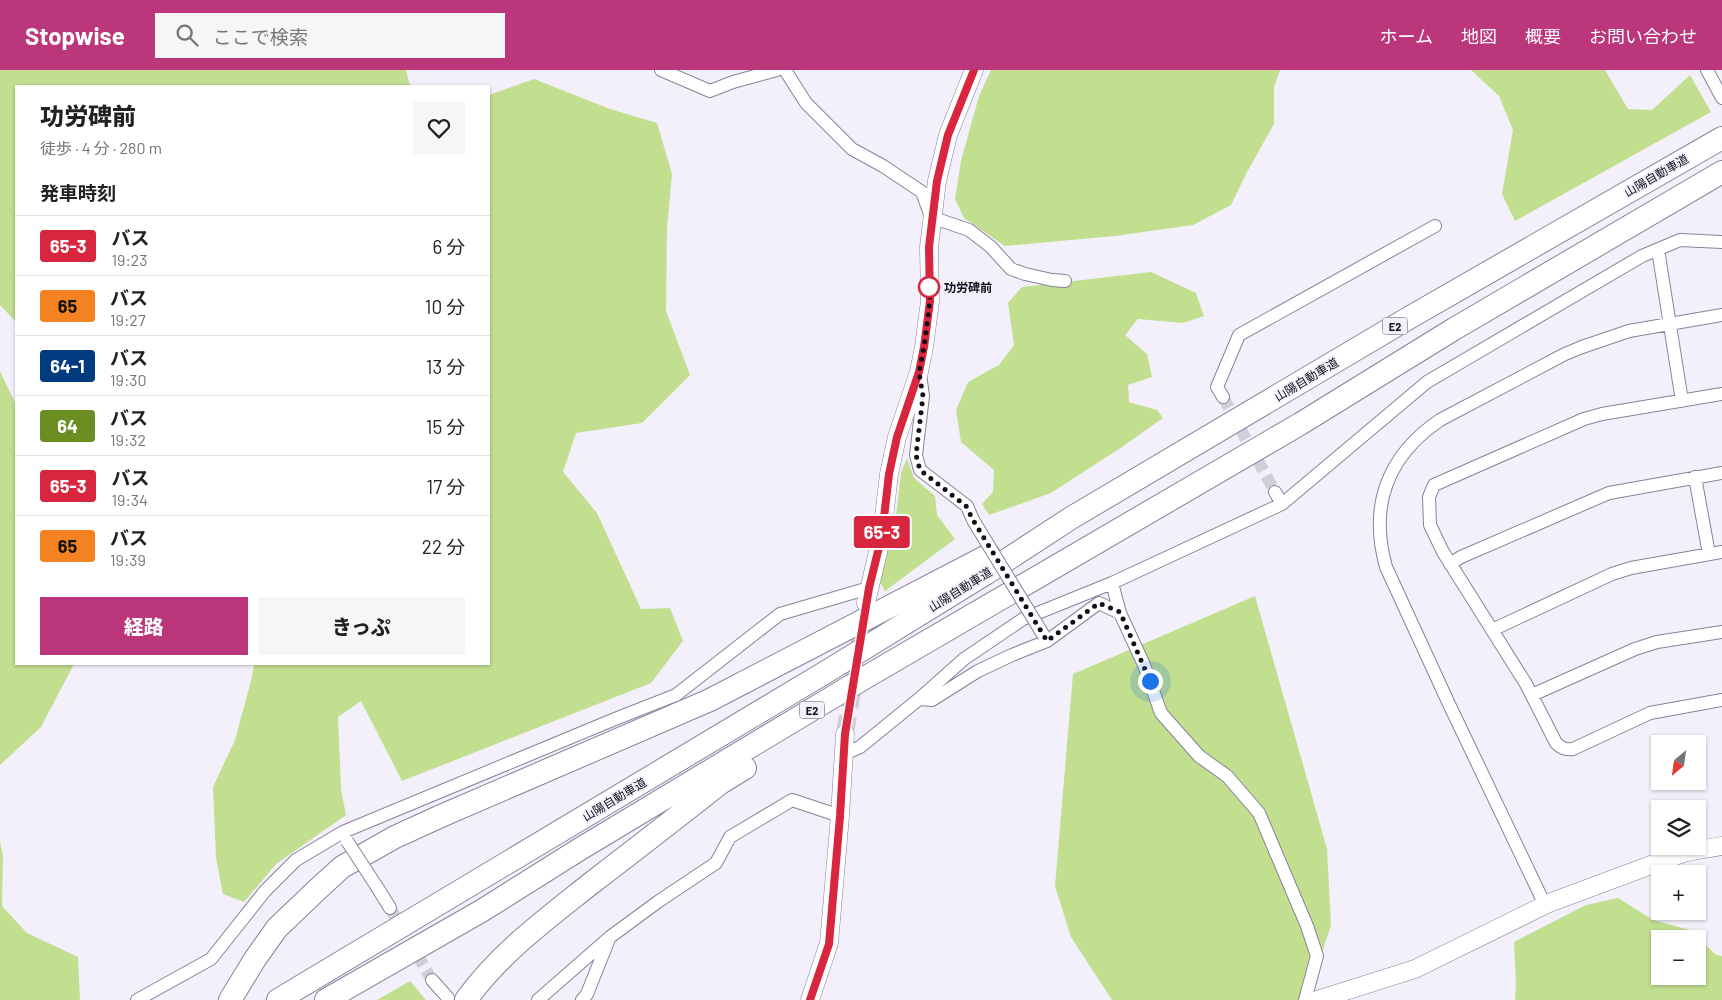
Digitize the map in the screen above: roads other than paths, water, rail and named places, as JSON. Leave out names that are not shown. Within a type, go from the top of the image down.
[{"type":"highway","name":"山陽自動車道","points":[[279,1000],[826,672],[985,574],[1071,518],[1407,319],[1722,138]]},
{"type":"highway","name":"山陽自動車道","points":[[326,1000],[483,910],[580,849],[869,675],[1300,424],[1454,329],[1722,172]]},
{"type":"highway","points":[[457,999],[478,984],[509,952],[550,916],[719,784],[920,656],[1300,424]]},
{"type":"highway","points":[[230,1000],[254,959],[277,928],[342,867],[395,837],[440,816],[710,700],[1012,543],[1071,518]]},
{"type":"street","points":[[661,70],[710,91],[733,82],[777,70]]},
{"type":"street","points":[[785,70],[806,103],[852,149],[883,166],[922,192],[931,217]]},
{"type":"street","points":[[137,1000],[211,959],[264,891],[296,860],[345,836],[615,719],[676,695],[780,614],[867,596],[882,535],[889,474],[897,437],[919,372],[924,347],[930,301],[929,247],[931,217],[937,181],[948,135],[974,70]]},
{"type":"street","points":[[1706,70],[1720,94]]},
{"type":"street","points":[[931,217],[969,230],[992,247],[1011,269],[1052,280],[1065,280]]},
{"type":"street","points":[[1223,397],[1217,387],[1239,334],[1435,226]]},
{"type":"street","points":[[844,754],[860,747],[964,659],[1023,619],[1112,583],[1282,504],[1427,382],[1642,256],[1680,240],[1722,242]]},
{"type":"street","points":[[1656,250],[1659,256],[1682,401]]},
{"type":"street","points":[[1546,905],[1449,704],[1386,567],[1379,532],[1382,502],[1388,482],[1400,458],[1415,439],[1440,420],[1565,354],[1582,347],[1629,331],[1722,315]]},
{"type":"street","points":[[919,372],[923,396],[916,455],[920,470],[966,506],[1045,638]]},
{"type":"street","points":[[1722,394],[1584,418],[1434,485],[1429,497],[1430,525],[1450,564],[1532,696],[1556,743],[1563,749],[1572,749],[1650,713],[1722,700]]},
{"type":"street","points":[[1450,564],[1461,557],[1609,493],[1722,473]]},
{"type":"street","points":[[1695,477],[1709,554]]},
{"type":"street","points":[[1274,492],[1282,504]]},
{"type":"street","points":[[1492,630],[1612,574],[1631,568],[1722,552]]},
{"type":"street","points":[[1112,583],[1120,612],[1144,665],[1161,714],[1199,756],[1227,776],[1259,813],[1307,926],[1317,956],[1305,1000]]},
{"type":"street","points":[[919,699],[932,700],[978,671],[1045,638],[1099,603],[1120,612]]},
{"type":"street","points":[[1532,696],[1636,649],[1657,642],[1722,633]]},
{"type":"street","points":[[810,1000],[829,944],[845,734]]},
{"type":"street","points":[[538,1000],[610,937],[716,863],[730,837],[792,800],[840,816]]},
{"type":"street","points":[[345,836],[390,908]]},
{"type":"street","points":[[1317,1000],[1415,969],[1546,905],[1686,852],[1722,846]]},
{"type":"street","points":[[582,1000],[587,994],[610,937]]},
{"type":"street","points":[[432,980],[457,999]]},
{"type":"tunnel","points":[[1223,397],[1275,492]]},
{"type":"tunnel","points":[[845,734],[865,611]]},
{"type":"tunnel","points":[[390,908],[432,980]]},
{"type":"place","name":"功労碑前","points":[[929,287]]}]
